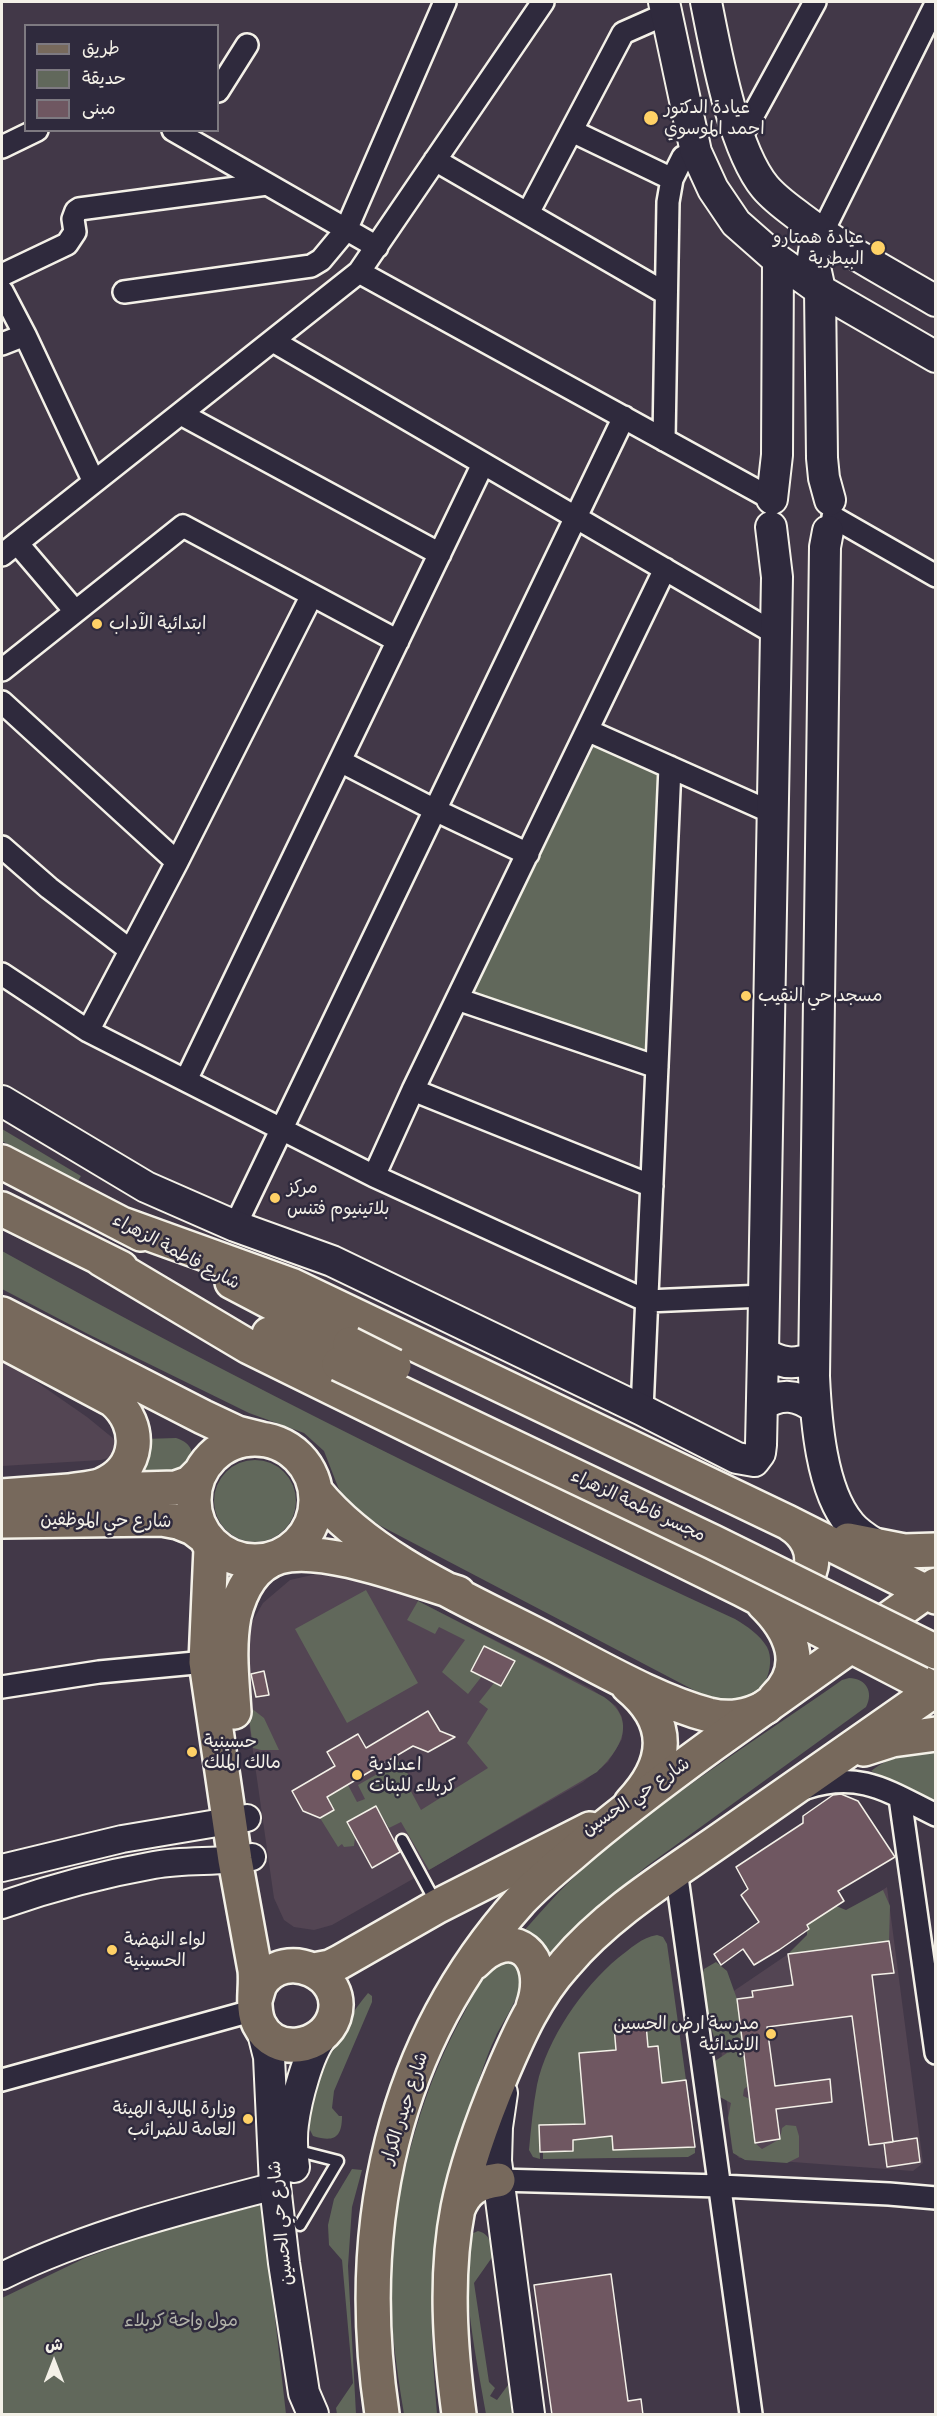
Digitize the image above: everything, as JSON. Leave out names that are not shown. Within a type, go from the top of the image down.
[{"type":"main road","points":[[706,2],[717,58],[740,139],[766,189],[822,233],[936,301]]},
{"type":"main road","points":[[665,8],[696,152],[713,189],[736,223],[778,260],[820,290],[936,357]]},
{"type":"main road","points":[[696,152],[740,139]]},
{"type":"main road","points":[[822,233],[815,245],[813,258],[820,290],[822,458],[830,516],[825,547],[815,1408],[825,1462],[836,1499],[844,1516],[854,1528],[880,1547]]},
{"type":"main road","points":[[2,1101],[146,1186],[235,1226],[333,1261],[737,1458],[754,1461],[760,1453],[762,1405],[777,576],[771,513],[777,455],[778,260]]},
{"type":"main road","points":[[821,366],[826,348],[836,333],[844,325],[867,316]]},
{"type":"main road","points":[[777,455],[783,465],[793,471],[804,472],[815,467],[822,458]]},
{"type":"main road","points":[[794,482],[808,482],[821,489],[830,516],[820,540],[810,545],[798,546],[787,543],[777,536],[771,513],[781,488],[794,482]]},
{"type":"main road","points":[[777,576],[784,572],[801,569],[825,576]]},
{"type":"main road","name":"شارع فاطمة الزهراء","points":[[2,1161],[122,1224],[344,1354]]},
{"type":"main road","name":"شارع فاطمة الزهراء","points":[[2,1209],[100,1259],[344,1354]]},
{"type":"main road","points":[[122,1224],[291,1286],[932,1591]]},
{"type":"main road","points":[[100,1259],[249,1347],[741,1589],[935,1690],[676,1870],[591,1938],[566,1963],[532,2008]]},
{"type":"main road","points":[[2,1314],[226,1428],[282,1445],[298,1457],[310,1473],[316,1492],[316,1512],[308,1532],[295,1547],[258,1570],[246,1583],[238,1604],[231,1637],[230,1663],[234,1704],[238,1820]]},
{"type":"main road","points":[[2,1341],[113,1400],[123,1408],[134,1431],[129,1457],[113,1478],[101,1485],[69,1491]]},
{"type":"main road","points":[[763,1352],[783,1362],[804,1361],[814,1356]]},
{"type":"main road","name":"مجسر فاطمة الزهراء","points":[[344,1354],[438,1389],[725,1524],[936,1629]]},
{"type":"main road","name":"مجسر فاطمة الزهراء","points":[[344,1354],[713,1542],[936,1652]]},
{"type":"main road","points":[[94,1391],[173,1422],[197,1435],[204,1448],[201,1471],[194,1490],[194,1507],[211,1553],[206,1662],[238,1820],[255,1970],[257,2013],[277,2042],[301,2046],[313,2042],[323,2035],[333,2019],[336,2000],[332,1988],[324,1977],[302,1968],[279,1963],[270,1953],[243,1858]]},
{"type":"main road","points":[[762,1405],[772,1399],[795,1396],[815,1408]]},
{"type":"main road","points":[[201,1471],[214,1454],[229,1445],[245,1440],[262,1439]]},
{"type":"main road","name":"شارع حي الموظفين","points":[[2,1496],[69,1491],[176,1488],[190,1483],[201,1471]]},
{"type":"main road","points":[[316,1492],[339,1518],[364,1539],[392,1557],[617,1677],[710,1715],[734,1718],[746,1716],[766,1707],[786,1686],[792,1668],[793,1650],[783,1626],[758,1599],[741,1589]]},
{"type":"main road","name":"شارع حي الموظفين","points":[[2,1521],[162,1519],[186,1524],[206,1538]]},
{"type":"main road","points":[[787,1522],[880,1547],[915,1551],[936,1550]]},
{"type":"main road","points":[[741,1589],[774,1597],[791,1592],[805,1581],[812,1564],[810,1547],[801,1532],[787,1522]]},
{"type":"main road","points":[[206,1538],[220,1551],[238,1560],[258,1562],[304,1555],[390,1571],[458,1593]]},
{"type":"main road","name":"شارع حي الحسين","points":[[302,1968],[330,1967],[438,1906],[564,1844],[628,1805],[932,1591]]},
{"type":"main road","points":[[617,1677],[646,1702],[653,1713],[661,1748],[651,1778],[628,1805]]},
{"type":"main road","points":[[827,1765],[863,1749],[892,1740],[936,1734]]},
{"type":"main road","name":"شارع حيدر الكرار","points":[[380,2409],[375,2344],[373,2258],[384,2173],[400,2110],[416,2066],[468,1968],[520,1901],[628,1805]]},
{"type":"main road","points":[[459,2415],[451,2328],[451,2279],[457,2210],[474,2151],[510,2055],[532,2008],[539,1983],[538,1969],[534,1960],[521,1949],[504,1945],[492,1948],[468,1968]]},
{"type":"main road","points":[[257,2013],[261,1984],[266,1977],[273,1972],[302,1968]]},
{"type":"main road","name":"شارع حي الحسين","points":[[257,2013],[269,2057],[275,2186],[299,2366],[304,2393],[313,2415]]},
{"type":"main road","name":"شارع حي الحسين","points":[[313,2415],[315,2373],[292,2149],[293,2125],[298,2103],[314,2049],[323,2035]]},
{"type":"main road","points":[[510,2055],[498,2119],[496,2145],[498,2180],[529,2415]]},
{"type":"main road","points":[[457,2210],[463,2197],[472,2188],[483,2182],[498,2180]]},
{"type":"street","points":[[124,292],[311,266],[321,260],[346,230],[445,2]]},
{"type":"street","points":[[75,611],[9,549],[360,272],[543,2]]},
{"type":"street","points":[[740,139],[815,2]]},
{"type":"street","points":[[822,233],[936,4]]},
{"type":"street","points":[[528,213],[623,33],[665,8]]},
{"type":"street","points":[[219,89],[247,45]]},
{"type":"street","points":[[572,131],[672,178]]},
{"type":"street","points":[[2,147],[33,132]]},
{"type":"street","points":[[184,133],[377,247]]},
{"type":"street","points":[[664,440],[668,202],[672,178],[683,157],[696,152]]},
{"type":"street","points":[[435,160],[665,293]]},
{"type":"street","points":[[2,275],[67,243],[75,232],[73,219],[79,209],[267,184]]},
{"type":"street","points":[[360,272],[664,440],[771,513]]},
{"type":"street","points":[[2,291],[94,482]]},
{"type":"street","points":[[2,344],[25,335]]},
{"type":"street","points":[[273,341],[776,634]]},
{"type":"street","points":[[181,414],[440,554]]},
{"type":"street","points":[[235,1226],[624,417]]},
{"type":"street","points":[[186,1080],[483,464]]},
{"type":"street","points":[[830,516],[936,576]]},
{"type":"street","points":[[2,670],[183,526],[398,641]]},
{"type":"street","points":[[374,1176],[413,1090],[665,569]]},
{"type":"street","points":[[88,1031],[177,862],[312,595]]},
{"type":"street","points":[[2,702],[177,862]]},
{"type":"street","points":[[589,730],[773,813]]},
{"type":"street","points":[[340,762],[528,854]]},
{"type":"street","points":[[642,1410],[670,767]]},
{"type":"street","points":[[2,847],[49,888],[130,950]]},
{"type":"street","points":[[2,974],[88,1031],[374,1176],[647,1301],[764,1296]]},
{"type":"street","points":[[457,999],[657,1067]]},
{"type":"street","points":[[413,1090],[652,1186]]},
{"type":"street","points":[[2,1687],[99,1672],[206,1662]]},
{"type":"street","points":[[781,1797],[812,1786],[841,1780],[864,1783],[936,1815]]},
{"type":"street","points":[[900,1798],[936,2053]]},
{"type":"street","points":[[2,1868],[122,1839],[238,1820]]},
{"type":"street","points":[[2,1905],[50,1889],[156,1864],[243,1858]]},
{"type":"street","points":[[676,1870],[751,2415]]},
{"type":"street","points":[[2,2080],[257,2013]]},
{"type":"street","points":[[498,2180],[720,2186],[936,2198]]},
{"type":"street","points":[[2,2276],[79,2243],[130,2226],[275,2186]]},
{"type":"lane","points":[[402,1840],[438,1906]]},
{"type":"lane","points":[[292,2149],[338,2161],[300,2225]]},
{"type":"shaded area","points":[[2,1358],[87,1417],[118,1442],[115,1456],[101,1460],[2,1466]]},
{"type":"shaded area","points":[[325,1572],[380,1582],[590,1688],[616,1706],[622,1717],[623,1728],[622,1739],[608,1762],[583,1782],[332,1925],[314,1930],[294,1927],[284,1920],[274,1898],[242,1674],[249,1627],[263,1603],[290,1580]]},
{"type":"shaded area","points":[[887,1887],[923,2163],[913,2171],[739,2158],[732,2149],[716,2003]]},
{"type":"green space","points":[[595,744],[661,770],[646,1053],[473,993]]},
{"type":"green space","points":[[2,1129],[81,1176],[76,1184],[2,1141]]},
{"type":"green space","points":[[2,1251],[182,1348],[365,1442],[735,1619],[761,1639],[770,1655],[769,1673],[761,1689],[747,1701],[739,1703],[723,1702],[707,1697],[379,1525],[348,1504],[338,1487],[324,1451],[304,1433],[249,1413],[2,1289]]},
{"type":"green space","points":[[176,1438],[190,1447],[191,1464],[178,1471],[143,1475],[148,1461],[144,1439]]},
{"type":"green space","points":[[255,1460],[271,1463],[284,1472],[293,1485],[296,1501],[293,1517],[284,1530],[271,1539],[255,1542],[239,1539],[226,1530],[217,1517],[214,1501],[217,1485],[226,1472],[239,1463]]},
{"type":"green space","points":[[366,1590],[418,1683],[347,1723],[295,1629]]},
{"type":"green space","points":[[418,1601],[604,1697],[621,1716],[623,1725],[619,1744],[597,1772],[429,1870],[401,1822],[389,1828],[376,1806],[347,1822],[355,1837],[354,1846],[344,1847],[342,1844],[338,1847],[320,1818],[334,1810],[327,1797],[348,1785],[357,1802],[365,1799],[358,1785],[400,1761],[412,1781],[407,1784],[421,1810],[488,1768],[467,1743],[488,1709],[479,1702],[494,1683],[502,1686],[514,1661],[484,1646],[471,1671],[482,1676],[468,1694],[442,1672],[465,1640],[439,1627],[435,1634],[407,1620]]},
{"type":"green space","points":[[849,1678],[860,1680],[867,1687],[869,1696],[866,1707],[647,1866],[608,1898],[546,1958],[545,1947],[540,1939],[536,1936],[521,1934],[551,1900],[614,1842],[677,1794],[842,1680]]},
{"type":"green space","points":[[251,1708],[264,1718],[279,1750],[253,1748],[248,1710]]},
{"type":"green space","points":[[935,1750],[935,1801],[871,1771],[901,1755]]},
{"type":"green space","points":[[883,1890],[890,1906],[889,1941],[788,1954],[807,1935],[807,1925],[831,1904],[846,1910]]},
{"type":"green space","points":[[657,1935],[663,1937],[667,1944],[686,2080],[662,2083],[659,2047],[648,2047],[646,2024],[614,2026],[616,2050],[579,2053],[586,2138],[612,2136],[614,2150],[695,2147],[695,2153],[688,2157],[543,2159],[543,2152],[573,2151],[572,2124],[539,2126],[540,2159],[533,2157],[529,2150],[537,2085],[549,2050],[558,2033],[579,1999],[605,1970],[636,1944]]},
{"type":"green space","points":[[509,1962],[518,1967],[521,1975],[520,1985],[517,1996],[492,2045],[473,2097],[451,2168],[440,2216],[432,2302],[437,2414],[404,2414],[393,2333],[390,2252],[405,2170],[425,2101],[452,2036],[481,1982],[501,1964]]},
{"type":"green space","points":[[716,1962],[727,1971],[737,1999],[748,2086],[744,2089],[743,2096],[750,2099],[755,2143],[762,2149],[780,2139],[782,2128],[786,2125],[796,2126],[799,2136],[799,2157],[787,2163],[745,2160],[733,2153],[728,2118],[731,2103],[720,2097],[714,2076],[715,2061],[727,2053],[714,2037],[701,1979],[704,1969]]},
{"type":"green space","points":[[368,1993],[372,1996],[372,2002],[334,2091],[332,2108],[339,2116],[342,2116],[340,2130],[335,2137],[331,2138],[313,2136],[306,2122],[323,2071],[338,2038]]},
{"type":"green space","points":[[352,2169],[362,2170],[352,2207],[348,2266],[356,2414],[337,2414],[336,2408],[353,2383],[342,2260],[329,2245],[328,2225],[334,2199]]},
{"type":"green space","name":"مول واحة كربلاء","points":[[262,2205],[286,2414],[2,2414],[2,2298],[85,2258],[160,2230]]},
{"type":"green space","points":[[478,2231],[488,2237],[493,2256],[474,2283],[489,2382],[495,2388],[490,2396],[497,2400],[508,2385],[512,2414],[486,2414],[474,2347],[467,2280],[469,2235]]},
{"type":"building","points":[[484,1646],[515,1661],[501,1686],[471,1671]]},
{"type":"building","points":[[264,1671],[269,1695],[256,1697],[251,1674]]},
{"type":"building","points":[[428,1711],[440,1731],[455,1737],[428,1752],[413,1746],[327,1797],[334,1810],[320,1818],[303,1811],[292,1791],[335,1766],[327,1752],[358,1734],[366,1748]]},
{"type":"building","points":[[841,1794],[858,1801],[895,1857],[838,1891],[844,1901],[807,1925],[809,1929],[779,1950],[754,1965],[743,1949],[721,1965],[714,1954],[759,1922],[741,1895],[748,1889],[736,1867],[803,1823],[803,1816],[833,1795]]},
{"type":"building","points":[[376,1806],[400,1852],[372,1868],[347,1822]]},
{"type":"building","points":[[889,1941],[894,1973],[872,1975],[893,2142],[869,2145],[852,2016],[767,2027],[775,2086],[830,2079],[832,2102],[776,2109],[780,2139],[755,2143],[737,1999],[753,1997],[752,1991],[793,1985],[788,1954]]},
{"type":"building","points":[[646,2024],[648,2047],[658,2046],[662,2083],[686,2080],[695,2147],[613,2150],[612,2136],[573,2140],[573,2151],[540,2152],[539,2125],[585,2124],[579,2053],[616,2050],[614,2026]]},
{"type":"building","points":[[917,2138],[920,2162],[887,2167],[884,2143]]},
{"type":"building","points":[[611,2274],[628,2401],[641,2399],[643,2415],[552,2415],[534,2285]]},
{"type":"place","name":"عيادة الدكتور احمد الموسوي","points":[[651,118]]},
{"type":"place","name":"عيادة همتارو البيطرية","points":[[878,248]]},
{"type":"place","name":"ابتدائية الآداب","points":[[97,624]]},
{"type":"place","name":"مسجد حي النقيب","points":[[746,996]]},
{"type":"place","name":"مركز بلاتينيوم فتنس","points":[[275,1198]]},
{"type":"place","name":"حسينية مالك الملك","points":[[192,1752]]},
{"type":"place","name":"اعدادية كربلاء للبنات","points":[[357,1775]]},
{"type":"place","name":"لواء النهضة الحسينية","points":[[112,1950]]},
{"type":"place","name":"مدرسة ارض الحسين الابتدائية","points":[[771,2034]]},
{"type":"place","name":"وزارة المالية الهيئة العامة للضرائب","points":[[248,2119]]}]
